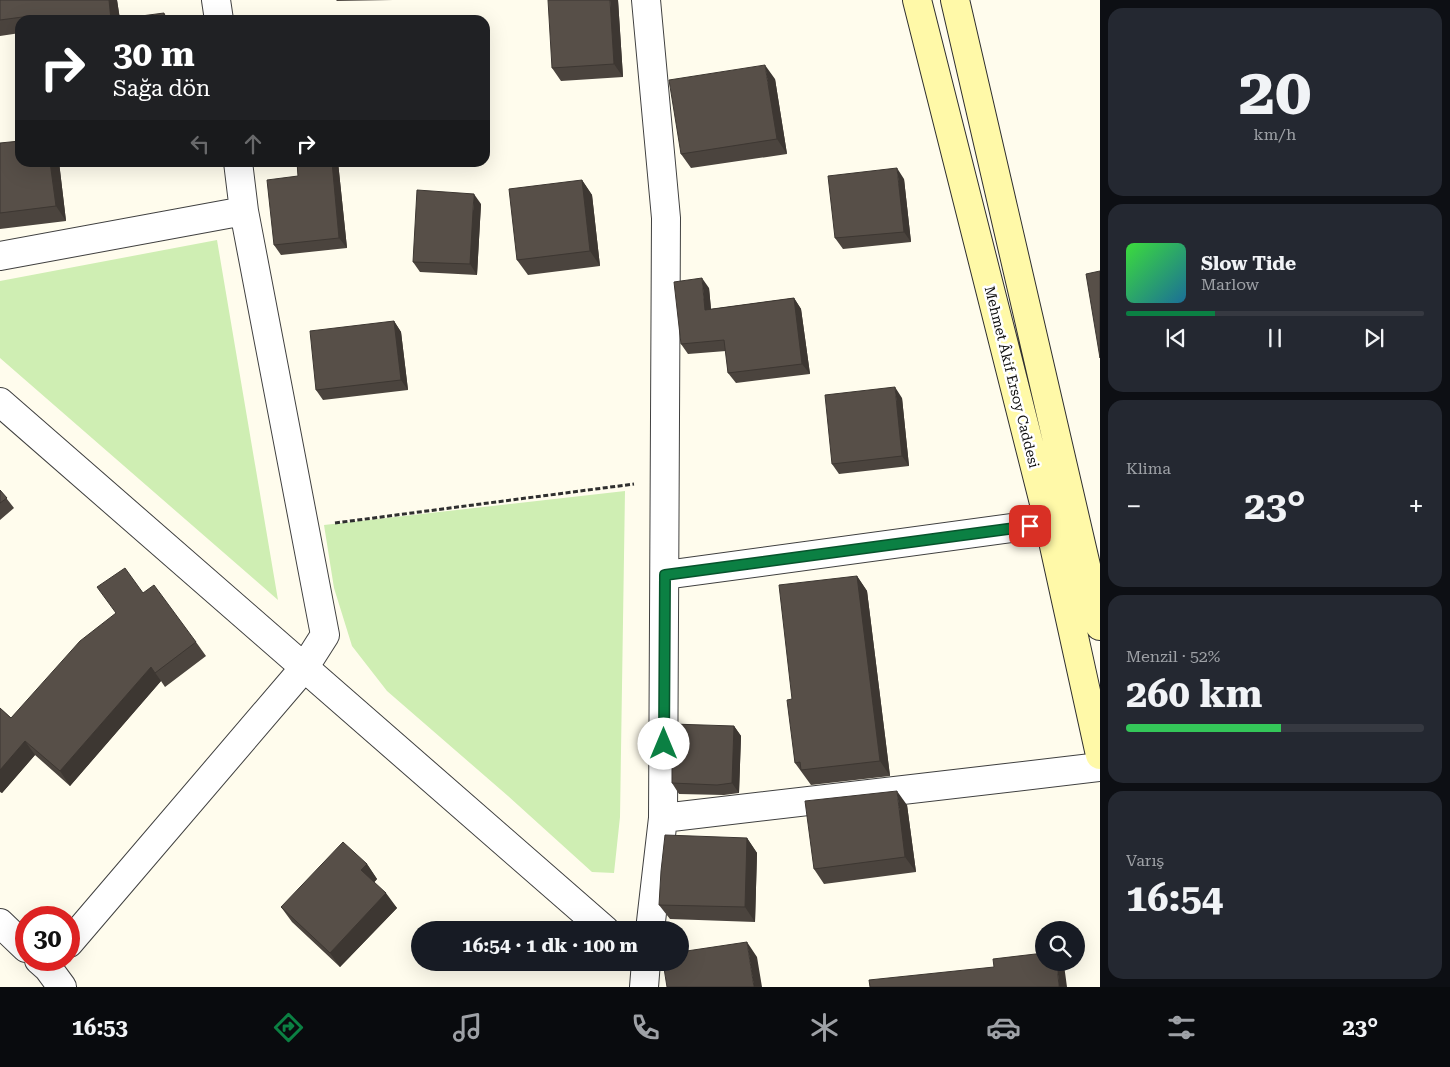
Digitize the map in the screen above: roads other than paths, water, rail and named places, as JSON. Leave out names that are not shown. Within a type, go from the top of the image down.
[{"type":"main road","name":"Mehmet Âkif Ersoy Caddesi","points":[[917,0],[1049,523],[1100,755]]},
{"type":"main road","name":"Mehmet Âkif Ersoy Caddesi","points":[[954,0],[1100,626]]},
{"type":"street","points":[[216,0],[218,15]]},
{"type":"street","points":[[646,0],[666,218],[663,818],[651,921]]},
{"type":"street","points":[[80,930],[304,668],[325,635],[244,211],[239,167]]},
{"type":"street","points":[[0,256],[244,211]]},
{"type":"street","points":[[0,402],[595,921]]},
{"type":"street","points":[[665,575],[1049,523]]},
{"type":"street","points":[[663,818],[1100,767]]},
{"type":"street","points":[[0,923],[15,937]]}]
